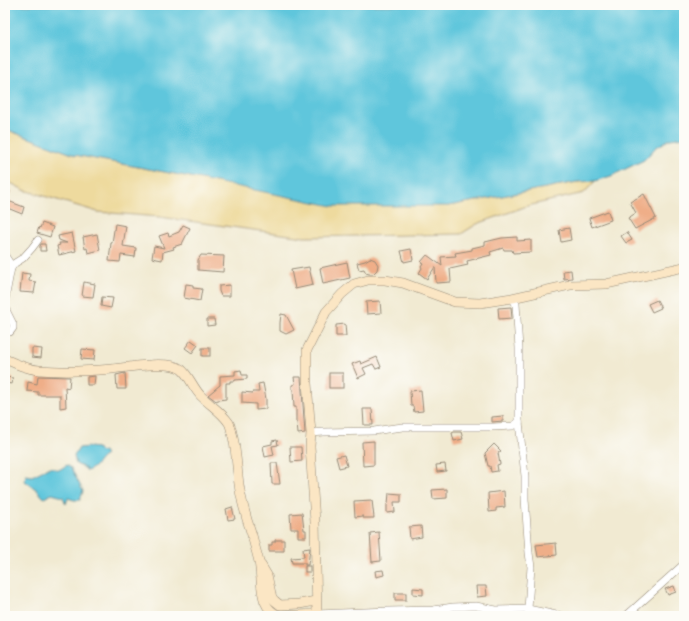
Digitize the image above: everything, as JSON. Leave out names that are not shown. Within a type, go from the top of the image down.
[{"type":"street","points":[[5,299],[11,268],[15,263],[23,258],[38,240]]},
{"type":"street","points":[[5,256],[11,268]]},
{"type":"street","points":[[317,615],[315,522],[307,383],[307,350],[326,312],[342,294],[354,284],[368,280],[385,280],[402,283],[455,302],[480,303],[512,298],[570,285],[606,284],[684,267]]},
{"type":"street","points":[[512,298],[516,304],[519,348],[519,422],[525,476],[528,545],[531,567],[528,613]]},
{"type":"street","points":[[5,308],[14,324],[14,328],[10,332],[5,332]]},
{"type":"street","points":[[5,359],[26,368],[38,370],[112,369],[161,365],[173,366],[182,370],[197,392],[219,411],[230,425],[236,448],[240,489],[245,513],[259,562],[262,593],[266,606],[279,615],[317,615],[433,610],[476,606],[496,610],[561,616]]},
{"type":"street","points":[[311,433],[374,431],[403,427],[513,426],[519,422]]},
{"type":"street","points":[[259,562],[267,575],[272,598],[275,601],[284,605],[316,602]]},
{"type":"street","points":[[626,616],[684,564]]},
{"type":"street","points":[[279,615],[284,605]]},
{"type":"sand","points":[[5,129],[75,155],[191,177],[448,206],[577,182],[595,181],[584,193],[527,206],[477,224],[461,234],[304,237],[160,217],[98,212],[24,190],[5,180]]},
{"type":"water","points":[[5,5],[684,5],[684,137],[670,139],[655,148],[644,160],[611,176],[595,181],[577,182],[448,206],[333,206],[75,155],[5,129]]},
{"type":"water","points":[[79,448],[97,448],[100,452],[104,451],[106,455],[93,468],[87,471],[85,468],[76,464],[74,456]]},
{"type":"water","points":[[67,465],[71,468],[83,491],[80,500],[68,498],[66,504],[63,497],[52,494],[44,498],[37,490],[25,481],[26,475],[32,476],[50,467],[59,470]]},
{"type":"building","points":[[5,189],[10,191],[8,201],[24,207],[22,214],[5,207]]},
{"type":"building","points":[[644,194],[656,218],[635,229],[628,218],[636,213],[630,202]]},
{"type":"building","points":[[608,211],[611,220],[592,227],[589,218]]},
{"type":"building","points":[[42,223],[53,227],[50,237],[37,233]]},
{"type":"building","points":[[115,224],[126,226],[123,246],[136,248],[135,257],[121,255],[120,262],[109,261]]},
{"type":"building","points":[[183,225],[190,228],[182,244],[173,247],[174,249],[163,252],[162,260],[152,258],[154,246],[164,248],[159,236],[168,233],[169,236],[179,232]]},
{"type":"building","points":[[569,228],[571,240],[561,242],[559,230]]},
{"type":"building","points":[[627,232],[632,240],[626,243],[621,236]]},
{"type":"building","points":[[72,233],[76,251],[59,255],[57,246],[60,245],[59,243],[67,243],[59,240],[58,236]]},
{"type":"building","points":[[97,234],[100,250],[88,253],[87,248],[85,249],[83,237]]},
{"type":"building","points":[[517,237],[517,241],[531,240],[531,252],[513,253],[512,250],[504,250],[503,248],[490,252],[491,255],[467,261],[468,265],[450,269],[451,282],[436,283],[435,267],[427,279],[419,273],[423,263],[421,262],[427,255],[442,266],[441,257],[456,256],[455,253],[472,250],[472,248],[485,245],[485,242],[502,238]]},
{"type":"building","points":[[41,244],[45,244],[46,251],[40,251]]},
{"type":"building","points":[[411,249],[413,260],[404,262],[401,251]]},
{"type":"building","points":[[201,255],[224,256],[223,272],[198,270],[198,260]]},
{"type":"building","points":[[370,258],[375,260],[378,265],[377,270],[373,274],[369,274],[366,273],[364,269],[359,270],[357,263]]},
{"type":"building","points":[[347,262],[350,278],[323,284],[320,268]]},
{"type":"building","points":[[309,267],[313,285],[295,289],[291,270]]},
{"type":"building","points":[[571,270],[572,278],[564,279],[563,271]]},
{"type":"building","points":[[22,273],[30,274],[29,281],[36,282],[34,293],[20,292]]},
{"type":"building","points":[[84,282],[95,284],[93,297],[82,296]]},
{"type":"building","points":[[186,284],[193,285],[193,288],[202,289],[200,301],[184,298]]},
{"type":"building","points":[[230,285],[230,296],[221,296],[219,286]]},
{"type":"building","points":[[102,297],[113,298],[111,308],[101,306]]},
{"type":"building","points":[[657,300],[661,308],[652,312],[648,304]]},
{"type":"building","points":[[380,301],[381,313],[367,314],[366,302]]},
{"type":"building","points":[[511,307],[512,318],[499,319],[498,308]]},
{"type":"building","points":[[281,314],[286,315],[294,330],[286,334],[280,331]]},
{"type":"building","points":[[207,319],[214,319],[215,325],[207,326]]},
{"type":"building","points":[[345,324],[346,336],[336,336],[336,325]]},
{"type":"building","points":[[191,340],[198,345],[192,353],[185,348]]},
{"type":"building","points":[[32,348],[42,349],[41,358],[32,357]]},
{"type":"building","points":[[202,348],[210,348],[210,356],[202,356]]},
{"type":"building","points":[[82,349],[95,350],[94,360],[81,359]]},
{"type":"building","points":[[377,357],[381,367],[376,369],[373,364],[363,368],[366,374],[358,378],[352,364],[360,361],[361,364]]},
{"type":"building","points":[[241,370],[242,375],[247,375],[247,379],[235,380],[230,381],[230,383],[226,383],[226,399],[216,401],[208,395],[220,385],[220,376],[235,375],[235,371]]},
{"type":"building","points":[[125,373],[126,389],[117,389],[116,375]]},
{"type":"building","points":[[329,373],[343,373],[343,388],[329,388]]},
{"type":"building","points":[[38,376],[70,377],[69,388],[65,387],[66,407],[60,408],[60,395],[38,395],[38,392],[27,391],[28,382],[37,384]]},
{"type":"building","points":[[95,376],[94,385],[87,385],[87,377]]},
{"type":"building","points":[[6,377],[13,378],[12,384],[5,383]]},
{"type":"building","points":[[294,377],[301,377],[305,433],[298,434],[296,407],[294,407],[292,389],[292,385],[295,384]]},
{"type":"building","points":[[263,383],[266,409],[256,410],[256,404],[242,403],[242,392],[259,392],[258,384]]},
{"type":"building","points":[[421,390],[423,411],[414,412],[413,406],[411,406],[410,391]]},
{"type":"building","points":[[363,409],[372,409],[373,425],[364,425]]},
{"type":"building","points":[[503,416],[503,421],[492,422],[492,417]]},
{"type":"building","points":[[461,432],[463,439],[454,441],[452,433]]},
{"type":"building","points":[[277,440],[278,445],[272,446],[274,455],[265,457],[263,446],[272,444],[272,441]]},
{"type":"building","points":[[374,441],[374,465],[363,466],[362,442]]},
{"type":"building","points":[[494,444],[501,451],[498,453],[500,464],[497,465],[498,471],[491,472],[485,453]]},
{"type":"building","points":[[290,447],[301,447],[302,461],[291,462]]},
{"type":"building","points":[[344,455],[347,466],[339,468],[336,457]]},
{"type":"building","points":[[271,463],[277,463],[280,484],[272,484]]},
{"type":"building","points":[[445,464],[446,471],[437,472],[436,465]]},
{"type":"building","points":[[447,489],[447,498],[433,499],[432,490]]},
{"type":"building","points":[[504,491],[505,507],[496,508],[496,511],[489,512],[488,493]]},
{"type":"building","points":[[389,493],[401,494],[401,502],[394,502],[395,512],[387,513],[387,504]]},
{"type":"building","points":[[372,500],[374,518],[363,518],[363,516],[355,517],[354,501]]},
{"type":"building","points":[[232,507],[235,519],[228,520],[226,509]]},
{"type":"building","points":[[302,513],[306,537],[298,537],[298,529],[291,529],[290,514]]},
{"type":"building","points":[[421,526],[422,537],[410,539],[409,527]]},
{"type":"building","points":[[379,532],[381,561],[372,562],[370,533]]},
{"type":"building","points":[[275,540],[284,540],[284,551],[269,551],[269,545],[272,545],[272,542],[275,542]]},
{"type":"building","points":[[556,543],[557,555],[538,557],[536,545]]},
{"type":"building","points":[[310,548],[308,565],[305,565],[305,563],[292,563],[291,558],[304,557],[303,549]]},
{"type":"building","points":[[305,566],[310,566],[310,572],[305,572]]},
{"type":"building","points":[[383,570],[384,575],[376,577],[375,571]]},
{"type":"building","points":[[476,586],[486,586],[487,596],[477,597]]},
{"type":"building","points":[[674,586],[676,592],[668,595],[665,589]]},
{"type":"building","points":[[413,588],[423,589],[423,595],[413,594]]},
{"type":"building","points":[[395,593],[406,593],[406,600],[395,600]]}]
